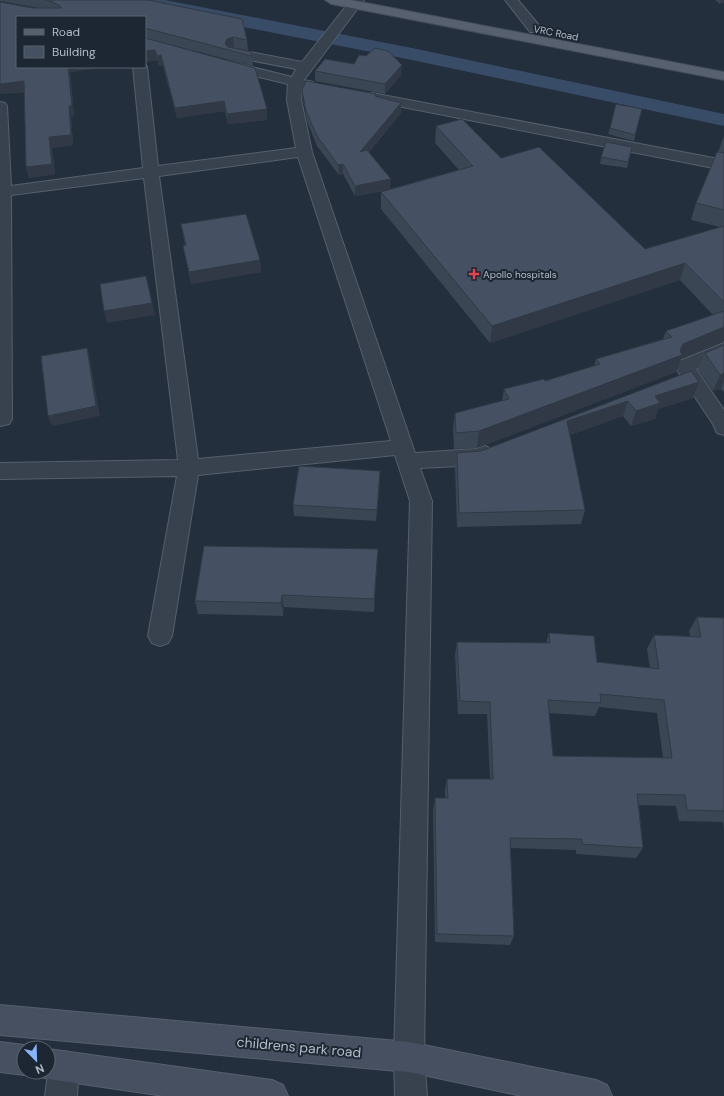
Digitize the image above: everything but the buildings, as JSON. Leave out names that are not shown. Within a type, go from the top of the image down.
[{"type":"main road","points":[[331,0],[356,2],[724,76]]},
{"type":"main road","name":"VRC Road","points":[[388,0],[724,64]]},
{"type":"street","points":[[511,0],[535,29]]},
{"type":"street","points":[[356,2],[304,68],[294,100],[304,152],[421,501],[409,1057],[411,1096]]},
{"type":"street","points":[[217,56],[304,68],[318,87]]},
{"type":"street","points":[[140,68],[151,172],[189,468],[160,636]]},
{"type":"street","points":[[357,95],[724,166]]},
{"type":"street","points":[[0,106],[2,419]]},
{"type":"street","points":[[1,192],[304,152]]},
{"type":"street","points":[[724,349],[684,367],[682,378],[722,422],[724,428]]},
{"type":"street","points":[[0,471],[189,468],[405,454],[478,457],[505,446]]},
{"type":"street","name":"childrens park road","points":[[0,1020],[409,1057],[596,1096]]},
{"type":"street","points":[[0,1057],[16,1059]]},
{"type":"street","points":[[60,1096],[56,1065],[272,1096]]},
{"type":"waterway","points":[[136,0],[412,54],[724,120]]},
{"type":"place","name":"Apollo hospitals","points":[[474,274]]}]
